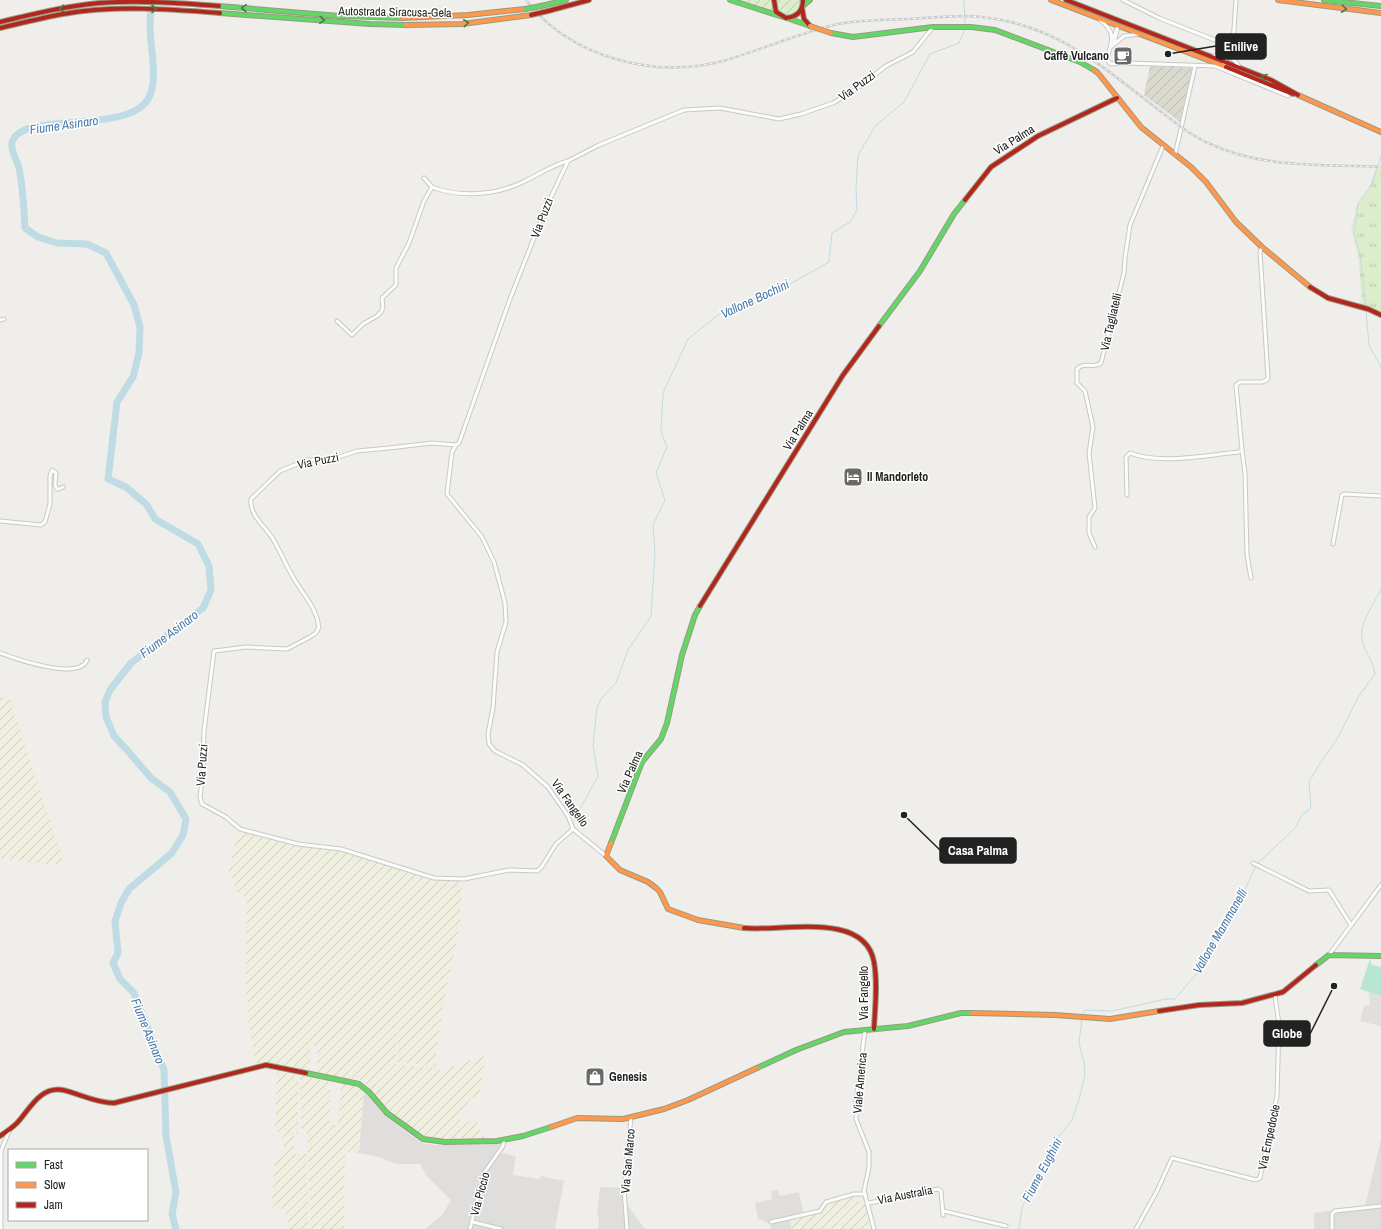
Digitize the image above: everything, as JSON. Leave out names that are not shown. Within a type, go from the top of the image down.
[{"type":"main road","name":"Autostrada Siracusa-Gela","points":[[0,22],[31,14],[115,2],[166,2],[371,18],[418,19],[462,17],[525,9],[566,0]]},
{"type":"main road","name":"Autostrada Siracusa-Gela","points":[[0,28],[64,14],[115,9],[166,9],[283,18],[418,25],[462,24],[531,15],[589,0]]},
{"type":"main road","points":[[730,0],[831,33],[854,37],[933,27],[961,26],[995,30],[1080,62],[1098,74],[1141,127],[1191,167],[1206,182],[1236,222],[1262,248],[1314,291],[1336,302],[1366,308],[1381,315]]},
{"type":"main road","points":[[774,0],[775,10],[784,18]]},
{"type":"main road","points":[[803,0],[804,19],[810,26]]},
{"type":"main road","points":[[784,18],[796,16],[810,0]]},
{"type":"main road","points":[[1051,0],[1141,34],[1226,64],[1240,67],[1271,80],[1298,95]]},
{"type":"main road","points":[[1066,0],[1212,56],[1271,86],[1298,95],[1380,131]]},
{"type":"main road","points":[[1278,0],[1381,13]]},
{"type":"main road","points":[[1324,0],[1381,6]]},
{"type":"main road","name":"Via Palma","points":[[606,856],[642,762],[647,754],[661,739],[667,723],[682,655],[695,615],[843,375],[920,271],[954,214],[992,166],[1038,136],[1118,98]]},
{"type":"main road","name":"Via Fangello","points":[[606,856],[620,870],[653,885],[660,892],[668,909],[686,917],[754,929],[809,928],[846,931],[859,936],[871,950],[874,960],[874,1029]]},
{"type":"main road","points":[[0,1136],[9,1131],[42,1095],[52,1090],[65,1091],[107,1104],[149,1095],[248,1068],[266,1065],[358,1084],[369,1092],[387,1113],[400,1123],[428,1140],[445,1142],[504,1140],[523,1136],[577,1118],[631,1118],[664,1109],[688,1100],[833,1035],[908,1026],[961,1013],[1010,1013],[1110,1019],[1199,1005],[1242,1003],[1275,996],[1295,984],[1329,955],[1381,956]]},
{"type":"street","points":[[1123,0],[1159,18],[1231,48]]},
{"type":"street","points":[[1226,64],[1231,48],[1236,0]]},
{"type":"street","points":[[1096,16],[1109,28],[1112,45]]},
{"type":"street","points":[[1117,20],[1119,26]]},
{"type":"street","points":[[1123,23],[1119,26],[1107,60],[1111,64],[1128,63],[1220,68],[1288,96]]},
{"type":"street","name":"Via Puzzi","points":[[573,829],[556,844],[541,868],[537,871],[509,870],[464,880],[446,880],[434,878],[341,849],[298,844],[240,829],[226,817],[205,806],[200,801],[204,731],[214,652],[246,647],[287,649],[316,633],[319,627],[311,603],[294,579],[272,538],[254,513],[251,507],[251,499],[280,471],[307,460],[330,460],[357,451],[432,443],[456,445],[462,438],[510,299],[545,210],[568,161],[599,146],[684,110],[720,108],[779,119],[801,114],[833,103],[854,90],[886,66],[913,52],[933,27]]},
{"type":"street","points":[[1112,45],[1124,36],[1141,34]]},
{"type":"street","points":[[1212,56],[1224,54],[1231,48]]},
{"type":"street","points":[[1231,48],[1234,61],[1240,67]]},
{"type":"street","points":[[1175,155],[1195,66]]},
{"type":"street","name":"Via Tagliatelli","points":[[1095,547],[1089,533],[1089,514],[1095,508],[1089,453],[1093,427],[1085,391],[1076,381],[1077,369],[1081,365],[1098,366],[1101,363],[1124,273],[1124,258],[1130,225],[1163,146]]},
{"type":"street","points":[[424,178],[432,187],[457,193],[500,190],[522,182],[568,161]]},
{"type":"street","points":[[337,321],[352,335],[363,324],[378,316],[381,312],[383,305],[382,300],[396,285],[396,268],[409,243],[424,202],[432,187]]},
{"type":"street","points":[[1252,578],[1247,555],[1245,473],[1236,386],[1240,382],[1262,382],[1267,380],[1268,377],[1260,252],[1262,248]]},
{"type":"street","points":[[0,320],[4,319]]},
{"type":"street","name":"Via Fangello","points":[[456,445],[452,452],[447,494],[482,537],[494,562],[505,603],[506,622],[497,652],[493,708],[488,734],[489,744],[495,751],[523,765],[548,787],[568,816],[573,829],[606,856]]},
{"type":"street","points":[[1127,495],[1126,457],[1130,453],[1142,458],[1159,459],[1239,452],[1242,450]]},
{"type":"street","points":[[0,520],[41,525],[45,522],[50,504],[50,476],[52,470],[56,473],[55,485],[57,489],[63,487]]},
{"type":"street","points":[[1333,544],[1342,495],[1381,496]]},
{"type":"street","points":[[0,652],[34,664],[65,669],[81,668],[85,665],[87,660]]},
{"type":"street","points":[[1253,863],[1308,891],[1329,890],[1351,925]]},
{"type":"street","points":[[1329,955],[1381,885]]},
{"type":"street","name":"Via Empedocle","points":[[1136,1229],[1157,1191],[1172,1158],[1256,1180],[1260,1178],[1277,1096],[1279,1024],[1275,996]]},
{"type":"street","name":"Viale America","points":[[865,1030],[856,1101],[856,1119],[867,1146],[870,1160],[865,1194]]},
{"type":"street","name":"Via San Marco","points":[[627,1229],[624,1189],[631,1118]]},
{"type":"street","points":[[1,1229],[1,1151],[9,1131]]},
{"type":"street","name":"Via Piccio","points":[[470,1229],[473,1222],[484,1173],[503,1146],[504,1140]]},
{"type":"street","name":"Via Australia","points":[[869,1203],[938,1189],[941,1191],[944,1211],[943,1215]]},
{"type":"street","points":[[771,1222],[820,1211],[826,1202],[854,1194],[865,1194],[869,1203],[874,1229]]},
{"type":"street","points":[[1332,1229],[1332,1214],[1335,1211],[1381,1206]]},
{"type":"street","points":[[944,1211],[1006,1226]]},
{"type":"street","points":[[473,1222],[501,1229]]},
{"type":"shaded area","points":[[1150,66],[1191,68],[1192,70],[1180,122],[1144,95]]},
{"type":"shaded area","points":[[1369,992],[1381,996],[1381,1026],[1360,1021],[1364,1006],[1370,1005]]},
{"type":"shaded area","points":[[364,1091],[386,1117],[422,1143],[434,1145],[501,1144],[497,1152],[516,1156],[513,1175],[540,1179],[541,1176],[564,1181],[555,1229],[425,1229],[443,1214],[451,1200],[426,1175],[420,1164],[396,1164],[379,1157],[359,1153]]},
{"type":"shaded area","points":[[1381,1139],[1381,1229],[1314,1229],[1314,1213],[1365,1206]]},
{"type":"shaded area","points":[[600,1187],[625,1188],[626,1203],[645,1229],[598,1229],[599,1216],[597,1216]]},
{"type":"shaded area","points":[[778,1190],[780,1196],[799,1192],[804,1215],[790,1219],[792,1229],[772,1229],[770,1224],[758,1219],[755,1203],[772,1199],[771,1191]]},
{"type":"green space","points":[[739,0],[772,0],[773,11]]},
{"type":"green space","points":[[777,0],[800,0],[800,6],[796,13],[785,15],[778,10]]},
{"type":"green space","points":[[1375,169],[1381,169],[1381,312],[1362,305],[1358,254],[1351,230],[1357,205],[1369,189]]},
{"type":"green space","points":[[0,696],[10,700],[64,863],[51,865],[0,858]]},
{"type":"green space","points":[[241,831],[296,845],[340,850],[434,879],[462,881],[460,924],[444,1000],[436,1055],[436,1066],[397,1062],[399,1014],[395,1064],[436,1068],[442,1070],[482,1056],[485,1057],[479,1097],[472,1097],[463,1109],[459,1111],[460,1116],[458,1117],[462,1125],[475,1119],[484,1137],[482,1140],[441,1140],[423,1136],[392,1114],[360,1080],[315,1074],[314,1071],[317,1070],[317,1046],[311,1046],[310,1073],[265,1063],[256,1063],[249,1027],[246,983],[247,898],[238,892],[233,879],[228,874],[235,845]]},
{"type":"green space","points":[[1370,959],[1372,965],[1381,967],[1381,996],[1360,989]]},
{"type":"green space","points":[[277,1071],[298,1075],[298,1133],[294,1134],[294,1148],[295,1154],[306,1153],[309,1229],[288,1229],[286,1209],[271,1207],[275,1161],[285,1150],[282,1135],[275,1128]]},
{"type":"green space","points":[[302,1076],[330,1082],[329,1125],[338,1125],[341,1083],[349,1084],[351,1087],[352,1085],[364,1091],[359,1153],[345,1152],[344,1229],[311,1229],[307,1133],[301,1128],[300,1078]]},
{"type":"green space","points":[[858,1195],[859,1197],[856,1199],[858,1202],[864,1198],[866,1199],[873,1229],[792,1229],[790,1219],[823,1211],[825,1210],[826,1203]]},
{"type":"waterway","name":"Fiume Asinaro","points":[[152,0],[150,35],[153,83],[148,99],[137,110],[119,116],[98,120],[35,127],[20,132],[12,142],[12,145],[19,168],[25,228],[38,237],[57,243],[87,244],[106,253],[134,305],[140,327],[139,353],[133,377],[117,402],[108,479],[126,487],[147,505],[155,519],[198,544],[209,566],[211,590],[203,608],[131,663],[110,690],[105,702],[106,717],[114,736],[151,778],[170,792],[186,819],[183,835],[172,853],[129,889],[121,903],[115,921],[118,953],[113,963],[120,979],[134,993],[164,1070],[166,1136],[176,1192],[172,1214],[176,1229]]},
{"type":"waterway","name":"Vallone Bochini","points":[[964,0],[965,25]]},
{"type":"waterway","name":"Vallone Bochini","points":[[574,820],[598,776],[593,745],[597,708],[601,699],[616,683],[628,650],[651,616],[655,553],[653,525],[665,500],[656,473],[667,447],[661,432],[663,393],[688,339],[723,311],[785,287],[829,262],[832,233],[850,222],[857,210],[856,188],[858,155],[876,125],[904,102],[930,54],[959,43],[965,29]]},
{"type":"waterway","name":"Vallone Mammanelli","points":[[1366,306],[1360,254],[1354,233],[1358,204],[1372,184],[1381,156]]},
{"type":"waterway","name":"Vallone Mammanelli","points":[[1366,311],[1369,345],[1381,367]]},
{"type":"waterway","name":"Vallone Mammanelli","points":[[1083,1015],[1085,1010],[1112,1011],[1166,999],[1175,999],[1197,973],[1201,962],[1209,953],[1213,939],[1226,924],[1238,905],[1256,865],[1295,828],[1302,815],[1311,808],[1309,782],[1337,739],[1359,696],[1375,674],[1373,665],[1363,643],[1362,632],[1368,613],[1381,589]]},
{"type":"waterway","name":"Fiume Eughini","points":[[1019,1229],[1022,1208],[1029,1192],[1052,1145],[1072,1120],[1079,1099],[1085,1075],[1084,1062],[1079,1043],[1082,1018]]},
{"type":"railway","points":[[526,0],[545,20],[566,37],[590,50],[616,59],[642,65],[669,67],[697,66],[723,61],[809,32],[838,24],[872,20],[960,16],[995,19],[1021,25],[1044,33],[1066,44],[1108,71],[1185,130],[1208,143],[1229,151],[1271,161],[1293,164],[1381,167]]},
{"type":"traffic: fast","points":[[541,6],[566,0]]},
{"type":"traffic: fast","points":[[730,0],[783,17]]},
{"type":"traffic: fast","points":[[803,6],[810,0]]},
{"type":"traffic: fast","points":[[1324,0],[1381,6]]},
{"type":"traffic: fast","points":[[219,6],[340,16],[402,18]]},
{"type":"traffic: fast","points":[[525,9],[541,6]]},
{"type":"traffic: fast","points":[[220,13],[370,24],[405,25]]},
{"type":"traffic: fast","points":[[787,18],[810,26]]},
{"type":"traffic: fast","points":[[831,33],[853,37],[933,27],[971,27],[995,30],[1080,62],[1094,70]]},
{"type":"traffic: fast","points":[[879,326],[920,271],[954,214],[965,200]]},
{"type":"traffic: fast","points":[[611,843],[642,762],[661,739],[667,723],[682,655],[695,615],[700,606]]},
{"type":"traffic: fast","points":[[1316,965],[1329,955],[1381,956]]},
{"type":"traffic: fast","points":[[757,1068],[796,1050],[844,1032],[908,1026],[961,1013],[972,1013]]},
{"type":"traffic: fast","points":[[306,1073],[359,1084],[369,1092],[387,1113],[423,1139],[445,1142],[497,1141],[523,1136],[551,1127]]},
{"type":"traffic: slow","points":[[1051,0],[1226,67]]},
{"type":"traffic: slow","points":[[1278,0],[1381,13]]},
{"type":"traffic: slow","points":[[402,18],[468,15],[525,9]]},
{"type":"traffic: slow","points":[[405,25],[462,24],[531,15]]},
{"type":"traffic: slow","points":[[810,26],[831,33]]},
{"type":"traffic: slow","points":[[1094,70],[1141,127],[1191,167],[1206,182],[1236,222],[1262,247],[1310,287]]},
{"type":"traffic: slow","points":[[1298,95],[1381,132]]},
{"type":"traffic: slow","points":[[611,843],[606,856],[620,870],[648,882],[656,888],[660,892],[668,909],[698,920],[744,928]]},
{"type":"traffic: slow","points":[[972,1013],[1055,1015],[1110,1019],[1159,1011]]},
{"type":"traffic: slow","points":[[551,1127],[577,1118],[623,1119],[664,1109],[688,1100],[757,1068]]},
{"type":"traffic: jam","points":[[548,11],[589,0]]},
{"type":"traffic: jam","points":[[774,0],[776,12],[786,18],[799,13],[803,0]]},
{"type":"traffic: jam","points":[[1066,0],[1271,80],[1298,95]]},
{"type":"traffic: jam","points":[[0,22],[62,8],[99,3],[144,2],[219,6]]},
{"type":"traffic: jam","points":[[802,8],[804,19],[810,26]]},
{"type":"traffic: jam","points":[[0,28],[63,14],[102,9],[161,9],[220,13]]},
{"type":"traffic: jam","points":[[531,15],[548,11]]},
{"type":"traffic: jam","points":[[1226,67],[1293,94]]},
{"type":"traffic: jam","points":[[965,200],[991,167],[1038,136],[1117,98]]},
{"type":"traffic: jam","points":[[1310,287],[1328,298],[1368,309],[1381,315]]},
{"type":"traffic: jam","points":[[700,606],[843,375],[879,326]]},
{"type":"traffic: jam","points":[[744,928],[819,927],[838,929],[855,935],[867,946],[874,962],[876,987],[874,1029]]},
{"type":"traffic: jam","points":[[1159,1011],[1199,1005],[1242,1003],[1283,992],[1316,965]]},
{"type":"traffic: jam","points":[[0,1136],[17,1123],[36,1100],[42,1095],[55,1090],[63,1090],[94,1100],[114,1103],[266,1065],[306,1073]]},
{"type":"place","name":"Enilive","points":[[1168,54]]},
{"type":"place","name":"Caffè Vulcano","points":[[1123,56]]},
{"type":"place","name":"Il Mandorleto","points":[[853,477]]},
{"type":"place","name":"Casa Palma","points":[[904,815]]},
{"type":"place","name":"Globe","points":[[1334,986]]},
{"type":"place","name":"Genesis","points":[[595,1077]]}]
